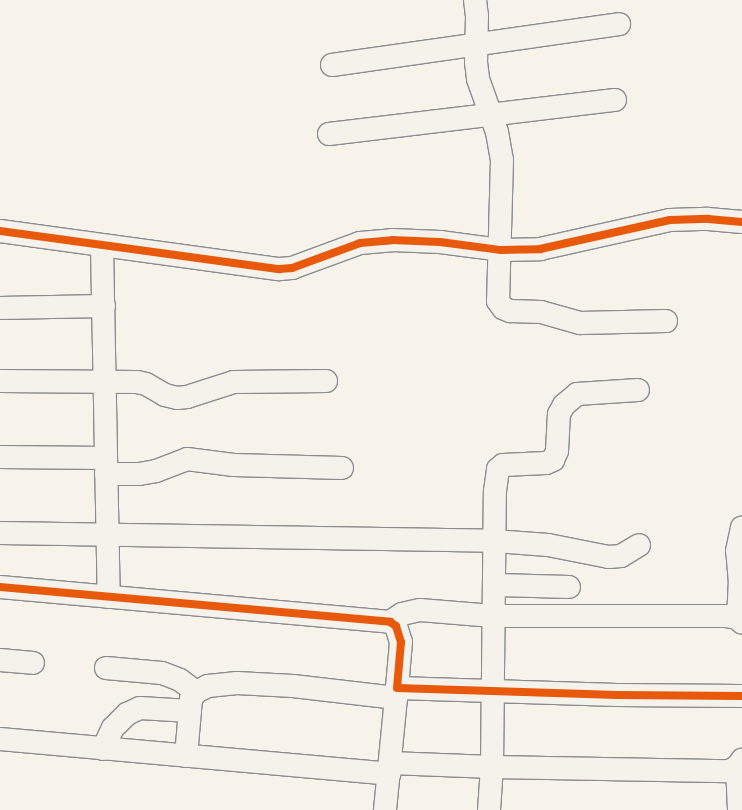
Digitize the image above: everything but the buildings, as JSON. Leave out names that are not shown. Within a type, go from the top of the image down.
[{"type":"street","points":[[475,0],[478,79],[497,132],[502,160],[501,250],[498,301],[503,308],[510,311],[541,312],[580,323],[666,321]]},
{"type":"street","points":[[332,65],[620,24]]},
{"type":"street","points":[[329,134],[615,100]]},
{"type":"street","points":[[0,231],[279,269],[292,268],[360,244],[392,240],[440,242],[501,250],[540,249],[670,220],[708,219],[742,222]]},
{"type":"street","points":[[102,246],[109,597]]},
{"type":"street","points":[[0,308],[104,306]]},
{"type":"street","points":[[0,381],[105,381],[146,384],[165,395],[177,398],[187,397],[234,382],[326,381]]},
{"type":"street","points":[[489,810],[492,767],[495,491],[498,469],[503,465],[546,463],[553,460],[557,451],[559,414],[564,405],[577,394],[638,390]]},
{"type":"street","points":[[0,456],[106,466],[139,474],[156,471],[188,459],[234,465],[342,468]]},
{"type":"street","points":[[390,622],[402,614],[420,610],[493,616],[725,616],[740,620],[740,584],[737,552],[742,528]]},
{"type":"street","points":[[0,533],[495,541],[548,545],[608,556],[621,556],[639,544]]},
{"type":"street","points":[[494,585],[569,587]]},
{"type":"street","points":[[0,587],[390,622],[396,626],[401,642],[385,810]]},
{"type":"street","points":[[0,660],[33,663]]},
{"type":"street","points":[[106,668],[162,673],[180,680],[193,701],[186,756]]},
{"type":"street","points":[[103,749],[113,728],[127,714],[140,708],[193,701],[208,686],[237,683],[396,693],[492,691],[742,696]]},
{"type":"street","points":[[0,739],[186,756],[389,769],[492,767],[730,770],[741,763]]},
{"type":"street","points":[[739,810],[741,763]]},
{"type":"cycle path","points":[[0,231],[279,269],[292,268],[360,243],[392,240],[440,242],[501,250],[540,249],[670,220],[708,219],[742,222]]},
{"type":"cycle path","points":[[0,587],[390,622],[396,626],[401,642],[397,688],[617,695],[742,696]]}]
